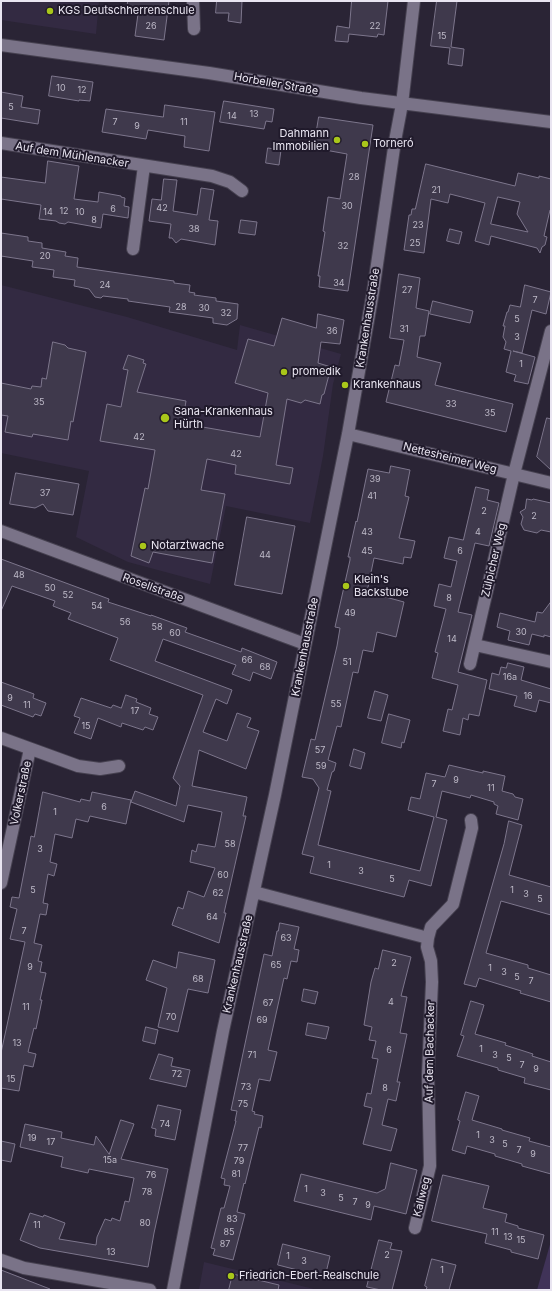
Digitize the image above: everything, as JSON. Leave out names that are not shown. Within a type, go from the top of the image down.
[{"type":"street","points":[[193,1],[194,29]]},
{"type":"street","name":"Krankenhausstraße","points":[[173,1290],[223,1031],[254,892],[348,434],[373,292],[402,104],[414,1]]},
{"type":"street","name":"Horbeller Straße","points":[[1,45],[209,73],[356,98],[551,122]]},
{"type":"street","name":"Auf dem Mühlenacker","points":[[1,143],[212,176],[230,182],[242,191]]},
{"type":"street","name":"Auf dem Mühlenacker","points":[[133,249],[144,166]]},
{"type":"street","name":"Zülpicher Weg","points":[[470,664],[514,474],[551,331]]},
{"type":"street","name":"Nettesheimer Weg","points":[[348,434],[551,483]]},
{"type":"street","name":"Rosellstraße","points":[[1,531],[305,644]]},
{"type":"street","points":[[475,646],[551,662]]},
{"type":"street","points":[[1,738],[78,766],[100,769],[119,766]]},
{"type":"street","name":"Volkerstraße","points":[[1,883],[30,749]]},
{"type":"street","points":[[254,892],[428,938],[431,927],[453,904],[472,828],[471,820]]},
{"type":"street","name":"Auf dem Bachacker","points":[[428,938],[427,947],[431,961],[432,982],[428,1075],[430,1166]]},
{"type":"street","name":"Kallweg","points":[[415,1228],[430,1166]]},
{"type":"street","points":[[1,1260],[24,1268],[150,1290]]},
{"type":"shaded area","name":"KGS Deutschherrenschule","points":[[1,1],[99,1],[96,34],[1,20]]},
{"type":"shaded area","name":"Sana-Krankenhaus Hürth","points":[[1,285],[127,317],[237,350],[240,325],[341,354],[333,384],[323,456],[310,523],[226,506],[210,584],[128,562],[76,537],[89,471],[1,453]]},
{"type":"shaded area","points":[[551,1241],[551,1290],[537,1290]]},
{"type":"shaded area","name":"Friedrich-Ebert-Realschule","points":[[204,1262],[318,1290],[199,1290]]},
{"type":"building","points":[[128,1],[169,1],[164,40],[135,36],[138,14],[127,12]]},
{"type":"building","points":[[217,1],[242,1],[241,23],[228,21],[229,13],[216,13]]},
{"type":"building","points":[[352,1],[388,1],[384,35],[378,34],[377,37],[349,34],[348,42],[335,41],[337,26],[349,28]]},
{"type":"building","points":[[437,1],[457,1],[451,47],[464,49],[462,66],[448,64],[450,48],[431,46]]},
{"type":"building","points":[[52,76],[93,82],[90,101],[79,101],[49,96]]},
{"type":"building","points":[[1,92],[23,96],[21,107],[40,110],[38,124],[1,118]]},
{"type":"building","points":[[224,101],[274,109],[272,122],[266,121],[264,129],[220,122]]},
{"type":"building","points":[[165,105],[215,112],[209,151],[184,147],[185,136],[148,130],[146,139],[102,132],[106,109],[163,117]]},
{"type":"building","points":[[319,117],[373,125],[348,291],[319,287],[320,276],[318,276],[325,232],[323,231],[328,197],[340,199],[347,154],[314,148]]},
{"type":"building","points":[[268,148],[281,150],[279,165],[266,163]]},
{"type":"building","points":[[48,161],[79,166],[74,199],[98,202],[99,192],[121,196],[125,198],[124,206],[129,207],[128,218],[103,214],[101,228],[68,222],[65,224],[56,221],[39,219],[41,205],[1,199],[1,177],[45,183]]},
{"type":"building","points":[[426,164],[515,186],[518,173],[551,179],[551,209],[544,236],[547,237],[545,245],[542,247],[540,253],[537,248],[491,236],[489,245],[475,241],[485,203],[450,194],[448,203],[431,199],[424,253],[404,250],[409,215],[411,215],[412,209],[415,209]],"holes":[[[498,197],[520,202],[517,214],[528,232],[491,224]]]},
{"type":"building","points":[[164,179],[177,180],[173,211],[197,215],[201,188],[214,190],[209,220],[218,221],[215,245],[181,239],[176,243],[172,238],[169,238],[171,224],[149,221],[152,199],[161,200]]},
{"type":"building","points":[[241,220],[257,222],[255,235],[239,233]]},
{"type":"building","points":[[450,229],[462,232],[459,244],[447,241]]},
{"type":"building","points":[[1,233],[28,237],[28,241],[42,243],[42,248],[66,252],[65,256],[78,258],[77,267],[174,281],[174,283],[190,285],[189,292],[195,293],[194,295],[216,298],[216,301],[238,304],[237,319],[227,325],[213,323],[213,318],[169,312],[170,307],[128,301],[128,299],[103,296],[101,298],[95,297],[89,289],[74,286],[75,280],[53,277],[54,270],[32,267],[33,261],[1,256]]},
{"type":"building","points":[[399,274],[420,278],[416,308],[429,311],[425,336],[420,336],[417,357],[441,363],[435,385],[513,404],[506,432],[386,402],[395,365],[399,366],[404,340],[390,338]]},
{"type":"building","points":[[525,285],[551,292],[546,314],[532,310],[522,353],[513,351],[535,357],[528,384],[514,381],[516,375],[506,372],[511,351],[504,349],[506,342],[503,337],[505,326],[503,326],[507,312],[510,305],[520,307]]},
{"type":"building","points":[[433,301],[473,311],[470,323],[430,314]]},
{"type":"building","points":[[318,314],[344,320],[340,344],[321,342],[318,363],[331,367],[320,404],[305,400],[301,403],[287,399],[276,465],[293,468],[290,484],[235,474],[236,465],[207,459],[201,490],[225,494],[212,563],[153,552],[149,563],[131,556],[145,488],[148,489],[155,450],[100,441],[107,404],[121,407],[128,370],[123,369],[128,355],[144,360],[143,363],[146,364],[137,392],[186,401],[183,419],[191,420],[191,425],[260,437],[268,393],[235,383],[248,339],[274,346],[282,318],[316,328]]},
{"type":"building","points":[[53,342],[65,345],[68,348],[86,352],[73,422],[71,421],[68,440],[33,434],[32,437],[5,432],[8,416],[1,415],[1,383],[31,389],[32,386],[41,387],[42,378],[46,379]]},
{"type":"building","points":[[547,418],[551,419],[551,470],[537,457]]},
{"type":"building","points":[[391,466],[410,470],[405,496],[409,497],[399,538],[415,541],[411,558],[404,557],[403,564],[374,558],[367,592],[404,602],[396,637],[377,632],[373,652],[363,650],[358,673],[353,672],[341,727],[337,726],[328,760],[336,763],[327,790],[331,791],[318,845],[420,871],[434,817],[408,810],[411,797],[420,799],[426,773],[445,777],[449,765],[483,773],[483,771],[505,776],[502,791],[523,799],[518,820],[496,814],[498,806],[494,804],[494,802],[471,795],[470,798],[442,791],[436,817],[447,820],[431,886],[409,880],[404,897],[310,873],[314,857],[302,854],[319,788],[313,779],[302,777],[311,739],[315,740],[337,646],[340,628],[335,627],[350,560],[350,557],[348,557],[356,521],[357,522],[368,469],[389,473]]},
{"type":"building","points":[[16,473],[79,484],[73,515],[48,511],[43,504],[35,508],[10,504]]},
{"type":"building","points":[[476,487],[489,490],[487,500],[499,503],[489,546],[475,543],[458,612],[472,615],[458,672],[487,680],[479,716],[469,714],[468,720],[463,718],[460,735],[443,731],[448,709],[452,710],[458,685],[432,678],[438,653],[435,652],[446,609],[434,606],[439,584],[451,587],[457,561],[444,558],[449,537],[463,540]]},
{"type":"building","points":[[527,499],[551,503],[551,532],[541,530],[537,533],[524,530],[521,524],[523,517],[520,512],[525,509]]},
{"type":"building","points":[[247,517],[295,526],[282,594],[235,585]]},
{"type":"building","points":[[1,559],[109,599],[108,602],[187,628],[185,632],[241,652],[242,648],[277,662],[271,679],[253,672],[250,681],[232,674],[236,665],[163,639],[155,661],[232,690],[227,704],[216,699],[203,732],[227,741],[237,713],[251,718],[247,727],[259,731],[246,769],[199,750],[192,786],[247,797],[243,816],[246,816],[224,913],[226,913],[219,943],[172,925],[178,907],[183,909],[188,891],[204,897],[215,868],[190,862],[192,850],[196,852],[198,844],[215,847],[222,812],[188,805],[184,822],[131,802],[135,791],[176,806],[180,786],[173,778],[203,695],[110,660],[118,638],[68,619],[71,613],[53,606],[55,601],[12,586],[1,611]]},
{"type":"building","points":[[551,602],[551,637],[532,634],[529,645],[508,640],[510,631],[497,627],[500,613],[535,622],[537,612],[542,613]]},
{"type":"building","points":[[508,663],[524,667],[521,680],[551,689],[551,703],[539,700],[536,712],[514,706],[517,696],[489,689],[492,673],[499,675],[501,667],[506,668]]},
{"type":"building","points":[[1,682],[34,694],[33,698],[46,703],[41,716],[35,714],[33,717],[1,705]]},
{"type":"building","points":[[375,691],[388,695],[381,721],[368,718]]},
{"type":"building","points":[[126,695],[137,699],[136,702],[151,708],[149,714],[158,717],[153,730],[145,727],[143,730],[122,723],[121,727],[98,718],[91,739],[74,733],[80,718],[74,716],[81,698],[111,708],[113,705],[121,708]]},
{"type":"building","points":[[389,714],[410,720],[404,743],[402,742],[401,748],[382,743]]},
{"type":"building","points":[[354,749],[365,753],[361,769],[350,766]]},
{"type":"building","points":[[43,792],[80,802],[81,799],[90,801],[92,792],[131,800],[126,824],[90,816],[88,822],[76,819],[72,838],[55,834],[50,862],[57,864],[54,876],[48,874],[43,903],[48,904],[46,915],[40,914],[34,943],[42,945],[38,961],[42,962],[40,972],[46,973],[36,1029],[34,1028],[28,1052],[36,1054],[33,1067],[24,1065],[19,1091],[1,1088],[1,1053],[25,942],[10,939],[17,909],[10,907],[12,897],[19,898],[31,836],[34,837]]},
{"type":"building","points":[[509,821],[522,825],[509,875],[551,887],[551,915],[501,901],[486,953],[528,965],[528,968],[551,975],[551,1002],[520,993],[521,991],[479,978],[476,987],[464,984],[504,844]]},
{"type":"building","points":[[280,923],[299,927],[294,949],[299,950],[297,962],[291,961],[287,979],[284,978],[268,1050],[277,1052],[270,1081],[259,1079],[252,1111],[255,1112],[254,1114],[263,1116],[261,1128],[259,1127],[237,1212],[245,1214],[233,1260],[213,1255],[215,1249],[211,1248],[221,1208],[224,1208],[230,1186],[224,1185],[225,1179],[221,1178],[236,1121],[237,1111],[231,1110],[264,954],[272,956]]},
{"type":"building","points":[[383,950],[411,957],[401,996],[407,997],[400,1033],[407,1034],[397,1082],[400,1082],[396,1101],[388,1099],[382,1125],[397,1129],[391,1151],[363,1144],[372,1108],[364,1106],[367,1093],[371,1094],[378,1059],[372,1058],[376,1041],[369,1040],[372,1027],[364,1025],[371,982],[375,968],[378,969]]},
{"type":"building","points":[[179,952],[215,960],[208,993],[188,989],[178,1032],[158,1027],[167,988],[146,980],[153,960],[176,968]]},
{"type":"building","points":[[304,989],[318,992],[315,1004],[302,1001]]},
{"type":"building","points":[[471,1001],[484,1005],[475,1034],[506,1043],[505,1045],[533,1054],[532,1056],[551,1062],[551,1090],[524,1083],[525,1078],[498,1070],[498,1068],[457,1056],[464,1036],[461,1035]]},
{"type":"building","points":[[308,1023],[329,1027],[326,1039],[306,1035]]},
{"type":"building","points":[[146,1027],[158,1030],[155,1044],[143,1041]]},
{"type":"building","points":[[159,1054],[173,1058],[171,1066],[190,1070],[186,1087],[150,1079]]},
{"type":"building","points":[[466,1092],[479,1096],[472,1120],[530,1138],[529,1141],[551,1147],[551,1174],[522,1166],[522,1164],[495,1156],[495,1154],[467,1146],[465,1154],[452,1150],[460,1121],[458,1120]]},
{"type":"building","points":[[158,1105],[181,1110],[175,1140],[155,1136],[156,1129],[152,1128]]},
{"type":"building","points":[[121,1120],[134,1124],[121,1159],[168,1169],[148,1267],[40,1248],[20,1240],[30,1213],[43,1217],[44,1215],[65,1223],[59,1239],[96,1245],[97,1237],[105,1219],[111,1221],[112,1218],[120,1221],[125,1201],[129,1202],[134,1178],[89,1169],[88,1173],[61,1167],[63,1157],[20,1147],[25,1124],[62,1132],[61,1138],[94,1145],[96,1136],[109,1154]]},
{"type":"building","points":[[1,1141],[15,1144],[11,1162],[1,1160]]},
{"type":"building","points":[[391,1163],[417,1170],[406,1214],[374,1206],[371,1220],[294,1201],[301,1174],[377,1193],[385,1189]]},
{"type":"building","points":[[443,1175],[489,1186],[483,1208],[507,1214],[505,1222],[518,1226],[518,1228],[544,1235],[538,1259],[485,1243],[487,1234],[432,1221]]},
{"type":"building","points":[[379,1240],[392,1243],[390,1249],[402,1251],[392,1290],[381,1290],[367,1287]]},
{"type":"building","points":[[283,1244],[330,1256],[325,1277],[278,1265]]},
{"type":"building","points":[[432,1259],[456,1265],[449,1290],[426,1290],[427,1287],[425,1286]]},
{"type":"building","points":[[1,1270],[50,1289],[1,1290]]},
{"type":"building","points":[[233,1274],[279,1285],[278,1290],[229,1290]]},
{"type":"place","name":"KGS Deutschherrenschule","points":[[50,11]]},
{"type":"place","name":"Dahmann Immobilien","points":[[337,140]]},
{"type":"place","name":"Torneró","points":[[365,144]]},
{"type":"place","name":"promedik","points":[[284,372]]},
{"type":"place","name":"Krankenhaus","points":[[345,385]]},
{"type":"place","name":"Sana-Krankenhaus Hürth","points":[[165,418]]},
{"type":"place","name":"Notarztwache","points":[[143,546]]},
{"type":"place","name":"Klein's Backstube","points":[[346,586]]},
{"type":"place","name":"Friedrich-Ebert-Realschule","points":[[231,1276]]}]
